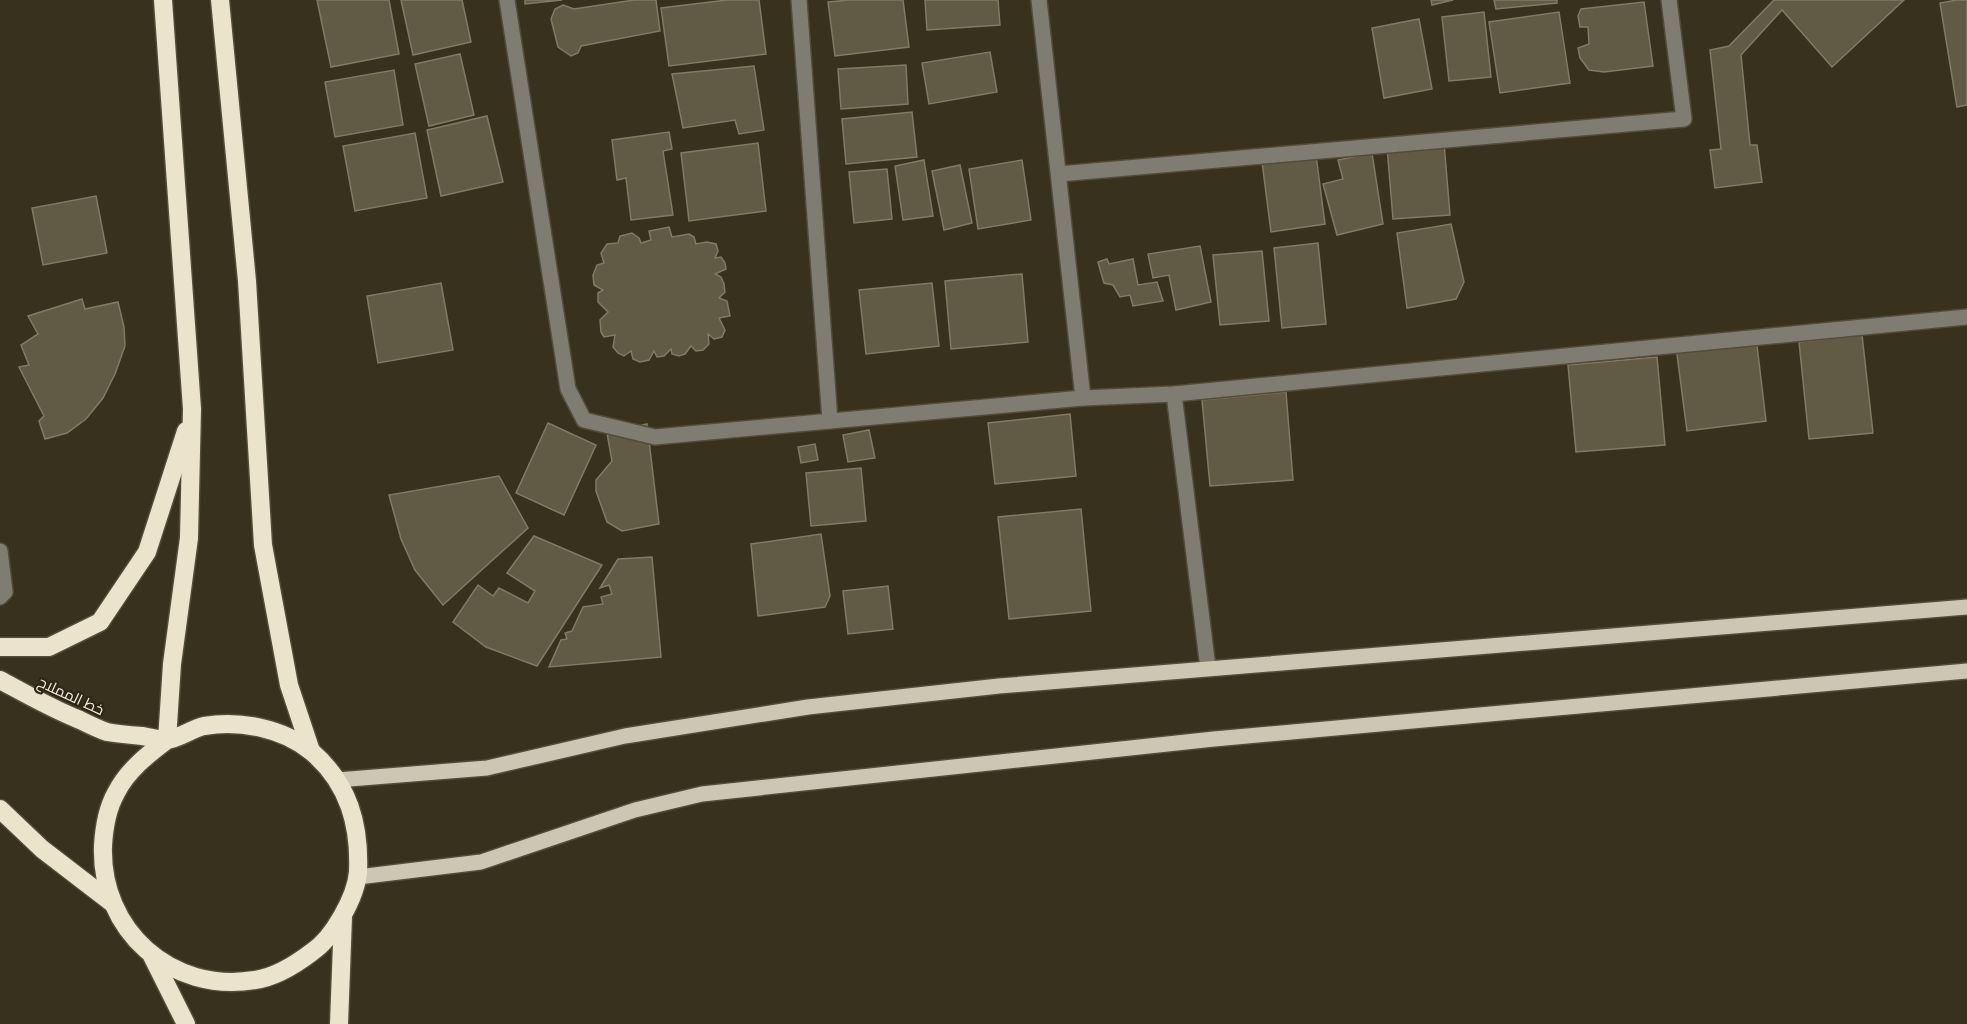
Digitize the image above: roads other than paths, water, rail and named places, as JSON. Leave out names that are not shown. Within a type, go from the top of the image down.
[{"type":"highway","points":[[163,0],[192,409],[189,538],[172,664],[167,740]]},
{"type":"highway","points":[[220,0],[247,281],[263,545],[289,685],[311,751]]},
{"type":"highway","points":[[0,647],[49,647],[100,622],[147,552],[192,409]]},
{"type":"highway","name":"خط المملاح","points":[[0,680],[48,707],[106,731],[167,740]]},
{"type":"highway","points":[[241,724],[278,732],[311,751],[337,780],[352,810],[359,843],[358,877],[343,917],[321,946],[291,968],[256,980],[220,982],[184,974],[152,956],[128,932],[111,902],[102,866],[104,828],[116,793],[138,763],[167,740],[203,726],[241,724]]},
{"type":"highway","points":[[0,809],[42,849],[111,902]]},
{"type":"highway","points":[[339,1024],[343,917]]},
{"type":"highway","points":[[152,956],[186,1024]]},
{"type":"main road","points":[[337,780],[487,768],[625,736],[808,707],[999,686],[1967,607]]},
{"type":"main road","points":[[358,877],[481,862],[634,810],[702,794],[1215,739],[1967,671]]},
{"type":"street","points":[[507,0],[568,389],[584,420],[655,437],[1083,398],[1174,394],[1967,316]]},
{"type":"street","points":[[798,0],[830,421]]},
{"type":"street","points":[[1039,0],[1083,398]]},
{"type":"street","points":[[1059,174],[1684,119],[1669,0]]},
{"type":"street","points":[[1174,394],[1208,668]]},
{"type":"street","points":[[0,551],[5,592],[0,597]]}]
